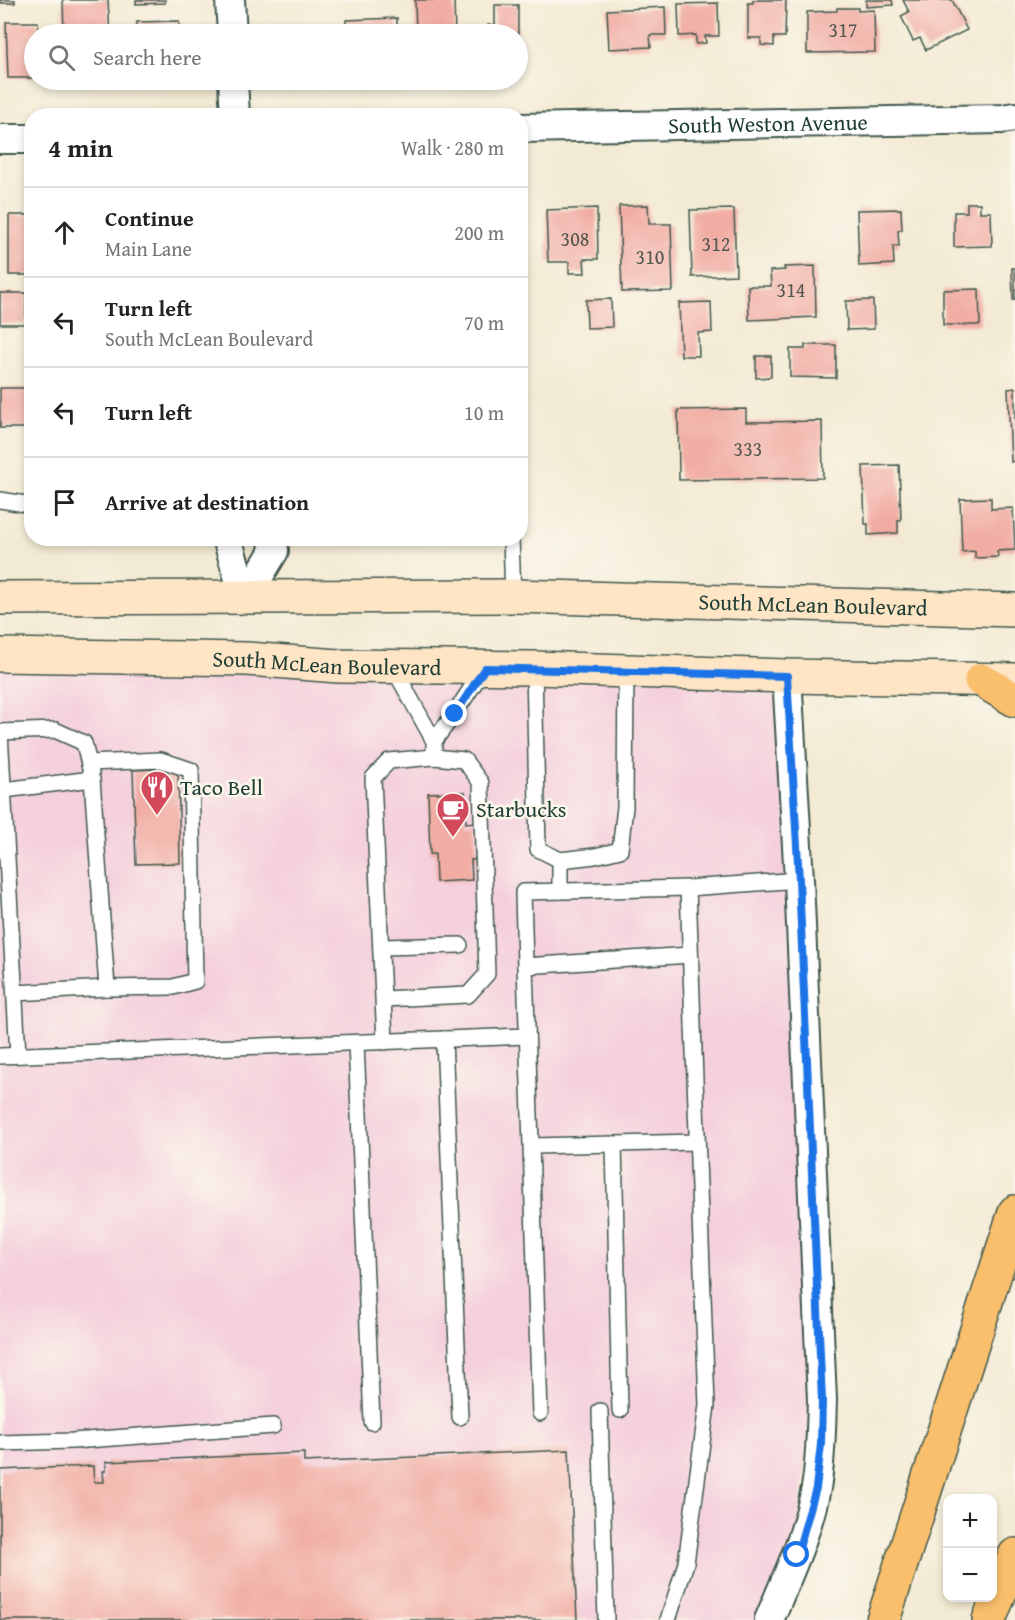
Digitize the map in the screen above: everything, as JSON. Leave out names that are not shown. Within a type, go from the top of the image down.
[{"type":"highway","points":[[981,680],[1015,700]]},
{"type":"highway","points":[[883,1620],[1015,1212]]},
{"type":"highway","points":[[989,1620],[1015,1555]]},
{"type":"main road","name":"South McLean Boulevard","points":[[0,598],[513,596],[1015,610]]},
{"type":"main road","name":"South McLean Boulevard","points":[[0,655],[247,659],[338,666],[534,668],[1015,680]]},
{"type":"street","points":[[230,0],[231,24]]},
{"type":"street","points":[[233,90],[234,108]]},
{"type":"street","name":"South Weston Avenue","points":[[528,128],[1015,117]]},
{"type":"street","points":[[0,139],[24,139]]},
{"type":"street","points":[[229,546],[245,598]]},
{"type":"street","points":[[245,598],[274,551],[274,546]]},
{"type":"street","points":[[769,1620],[797,1555],[816,1488],[821,1444],[822,1400],[799,880],[787,676]]},
{"type":"lane","points":[[0,500],[24,504]]},
{"type":"lane","points":[[511,546],[513,596]]},
{"type":"lane","points":[[393,667],[434,741],[434,757]]},
{"type":"lane","points":[[434,741],[485,668]]},
{"type":"lane","points":[[534,668],[538,849],[560,860],[595,856],[620,850],[625,807],[626,671]]},
{"type":"lane","points":[[18,1055],[15,993],[5,916],[0,732],[55,730],[84,743],[92,779],[107,987]]},
{"type":"lane","points":[[383,999],[468,995],[487,974],[482,783],[464,760],[434,757],[389,761],[373,778],[381,947],[383,999],[385,1042]]},
{"type":"lane","points":[[15,993],[107,987],[173,987],[195,981],[192,770],[160,760],[88,763]]},
{"type":"lane","points":[[3,790],[92,779]]},
{"type":"lane","points":[[560,860],[560,891]]},
{"type":"lane","points":[[540,1413],[523,892],[688,888],[799,880]]},
{"type":"lane","points":[[668,1620],[686,1563],[707,1405],[688,888]]},
{"type":"lane","points":[[381,947],[460,945]]},
{"type":"lane","points":[[525,966],[690,955]]},
{"type":"lane","points":[[0,1056],[527,1036]]},
{"type":"lane","points":[[444,1039],[460,1417]]},
{"type":"lane","points":[[356,1043],[372,1422]]},
{"type":"lane","points":[[532,1146],[697,1142]]},
{"type":"lane","points":[[614,1144],[620,1410]]},
{"type":"lane","points":[[600,1411],[606,1620]]},
{"type":"lane","points":[[0,1443],[73,1441],[273,1426]]},
{"type":"shaded area","points":[[0,661],[779,682],[814,1391],[798,1526],[758,1620],[0,1620]]},
{"type":"building","points":[[0,0],[15,0],[15,3],[0,3]]},
{"type":"building","points":[[63,0],[108,0],[109,24],[64,24]]},
{"type":"building","points":[[136,0],[165,0],[165,3],[136,4]]},
{"type":"building","points":[[415,0],[454,0],[455,24],[416,24]]},
{"type":"building","points":[[753,0],[786,0],[785,37],[774,37],[774,46],[761,45],[761,38],[748,38],[748,3],[753,3]]},
{"type":"building","points":[[866,0],[892,0],[893,5],[866,7]]},
{"type":"building","points":[[903,0],[952,0],[967,30],[926,50],[920,38],[913,41],[901,16],[909,12]]},
{"type":"building","points":[[718,3],[719,36],[705,36],[706,43],[696,44],[696,35],[679,36],[678,4]]},
{"type":"building","points":[[495,5],[518,5],[518,24],[495,24]]},
{"type":"building","points":[[665,7],[666,35],[650,35],[651,47],[609,49],[607,10]]},
{"type":"building","points":[[837,8],[858,8],[858,11],[874,10],[875,52],[807,53],[807,12],[837,11]]},
{"type":"building","points":[[397,18],[397,24],[346,24],[346,20]]},
{"type":"building","points":[[179,21],[179,24],[137,24],[137,22]]},
{"type":"building","points":[[6,22],[38,22],[38,24],[24,24],[24,78],[8,78]]},
{"type":"building","points":[[967,203],[980,203],[980,212],[991,212],[992,246],[954,247],[954,212],[967,212]]},
{"type":"building","points":[[648,205],[649,224],[671,224],[673,291],[622,292],[619,206]]},
{"type":"building","points":[[597,208],[598,259],[584,259],[585,273],[569,273],[569,262],[548,262],[546,210]]},
{"type":"building","points":[[734,209],[736,275],[692,277],[690,210]]},
{"type":"building","points":[[901,209],[902,230],[898,230],[899,246],[893,246],[894,264],[859,266],[857,210]]},
{"type":"building","points":[[9,215],[24,215],[24,275],[9,275]]},
{"type":"building","points":[[815,266],[816,317],[749,320],[748,286],[771,286],[770,271],[785,270],[784,267]]},
{"type":"building","points":[[1012,268],[1015,268],[1015,300],[1013,300]]},
{"type":"building","points":[[979,289],[980,325],[943,325],[943,290]]},
{"type":"building","points":[[0,293],[24,293],[24,324],[0,324]]},
{"type":"building","points":[[611,299],[612,327],[587,328],[586,300]]},
{"type":"building","points":[[873,300],[874,329],[847,330],[846,301]]},
{"type":"building","points":[[711,302],[712,332],[698,333],[699,356],[681,356],[679,303]]},
{"type":"building","points":[[805,345],[836,345],[836,378],[790,377],[790,349],[805,349]]},
{"type":"building","points":[[756,356],[771,356],[771,377],[756,378]]},
{"type":"building","points":[[0,388],[24,388],[24,428],[0,428]]},
{"type":"building","points":[[1015,388],[1015,461],[1011,462],[1008,389]]},
{"type":"building","points":[[746,409],[746,422],[822,421],[823,478],[679,480],[678,410]]},
{"type":"building","points":[[899,465],[901,520],[898,520],[898,533],[868,535],[868,524],[865,524],[863,466]]},
{"type":"building","points":[[991,498],[991,509],[1013,508],[1015,550],[997,551],[998,557],[975,558],[975,551],[962,552],[960,499]]},
{"type":"building","name":"Taco Bell","points":[[178,768],[180,863],[136,864],[133,770]]},
{"type":"building","name":"Starbucks","points":[[465,792],[466,823],[475,822],[477,859],[471,860],[472,880],[436,882],[435,854],[430,854],[428,793]]},
{"type":"building","points":[[569,1450],[577,1620],[0,1620],[0,1470],[93,1466],[94,1482],[104,1482],[103,1471],[106,1471],[106,1462],[304,1453],[304,1462]]},
{"type":"place","name":"Taco Bell","points":[[157,816]]},
{"type":"place","name":"Starbucks","points":[[453,838]]},
{"type":"route","points":[[455,714],[485,668],[787,676],[799,880],[822,1400],[821,1444],[816,1488],[797,1555]]}]
